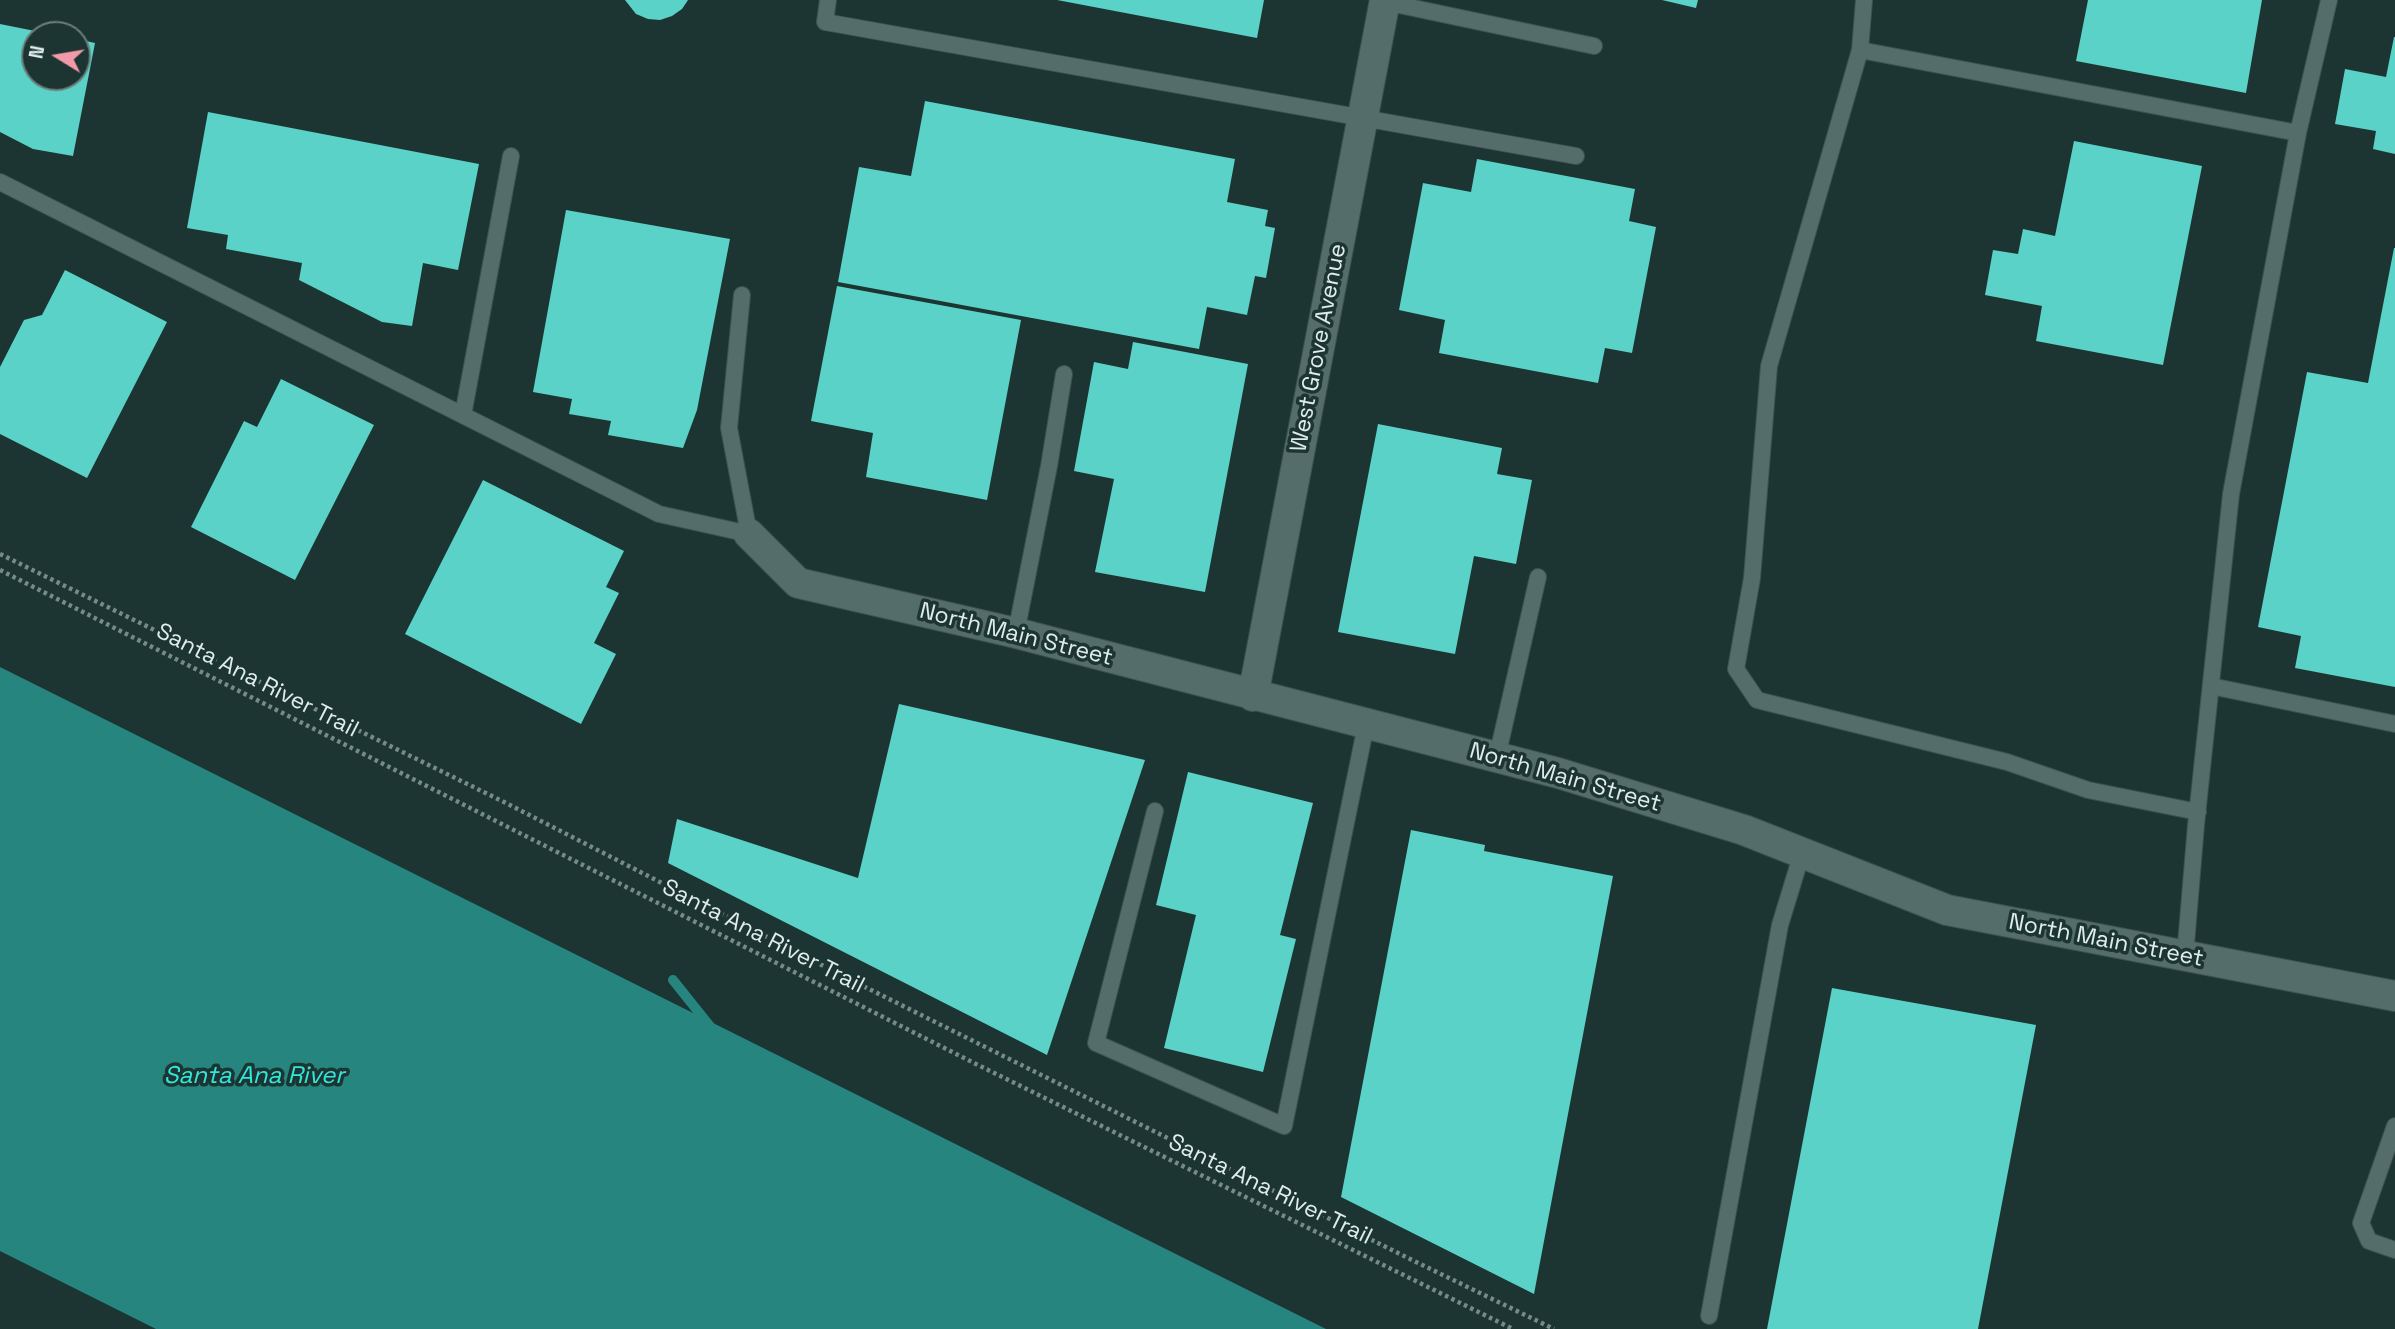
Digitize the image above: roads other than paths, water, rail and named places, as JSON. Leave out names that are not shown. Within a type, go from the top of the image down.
[{"type":"street","name":"West Grove Avenue","points":[[1253,696],[1385,1]]},
{"type":"street","name":"North Main Street","points":[[749,534],[798,583],[1016,633],[1497,757],[1731,826],[1947,911],[2395,996]]},
{"type":"lane","points":[[828,0],[825,22],[1576,156]]},
{"type":"lane","points":[[1864,0],[1860,50],[1769,366],[1752,579],[1736,669],[1757,700],[2007,762],[2088,790],[2198,812]]},
{"type":"lane","points":[[2185,956],[2231,494],[2298,133],[2329,0]]},
{"type":"lane","points":[[1385,1],[1594,46]]},
{"type":"lane","points":[[1860,50],[2298,133]]},
{"type":"lane","points":[[463,415],[510,156]]},
{"type":"lane","points":[[0,182],[659,514],[749,534],[729,428],[742,295]]},
{"type":"lane","points":[[1016,633],[1064,374]]},
{"type":"lane","points":[[1497,757],[1538,577]]},
{"type":"lane","points":[[2211,686],[2395,724]]},
{"type":"lane","points":[[1155,811],[1096,1043],[1284,1126],[1366,725]]},
{"type":"lane","points":[[1709,1316],[1780,925],[1801,853]]},
{"type":"lane","points":[[2395,1126],[2361,1223],[2369,1241],[2395,1250]]},
{"type":"water","name":"Santa Ana River","points":[[0,667],[1326,1329],[156,1329],[0,1251]]},
{"type":"waterway","points":[[673,980],[713,1030]]}]
